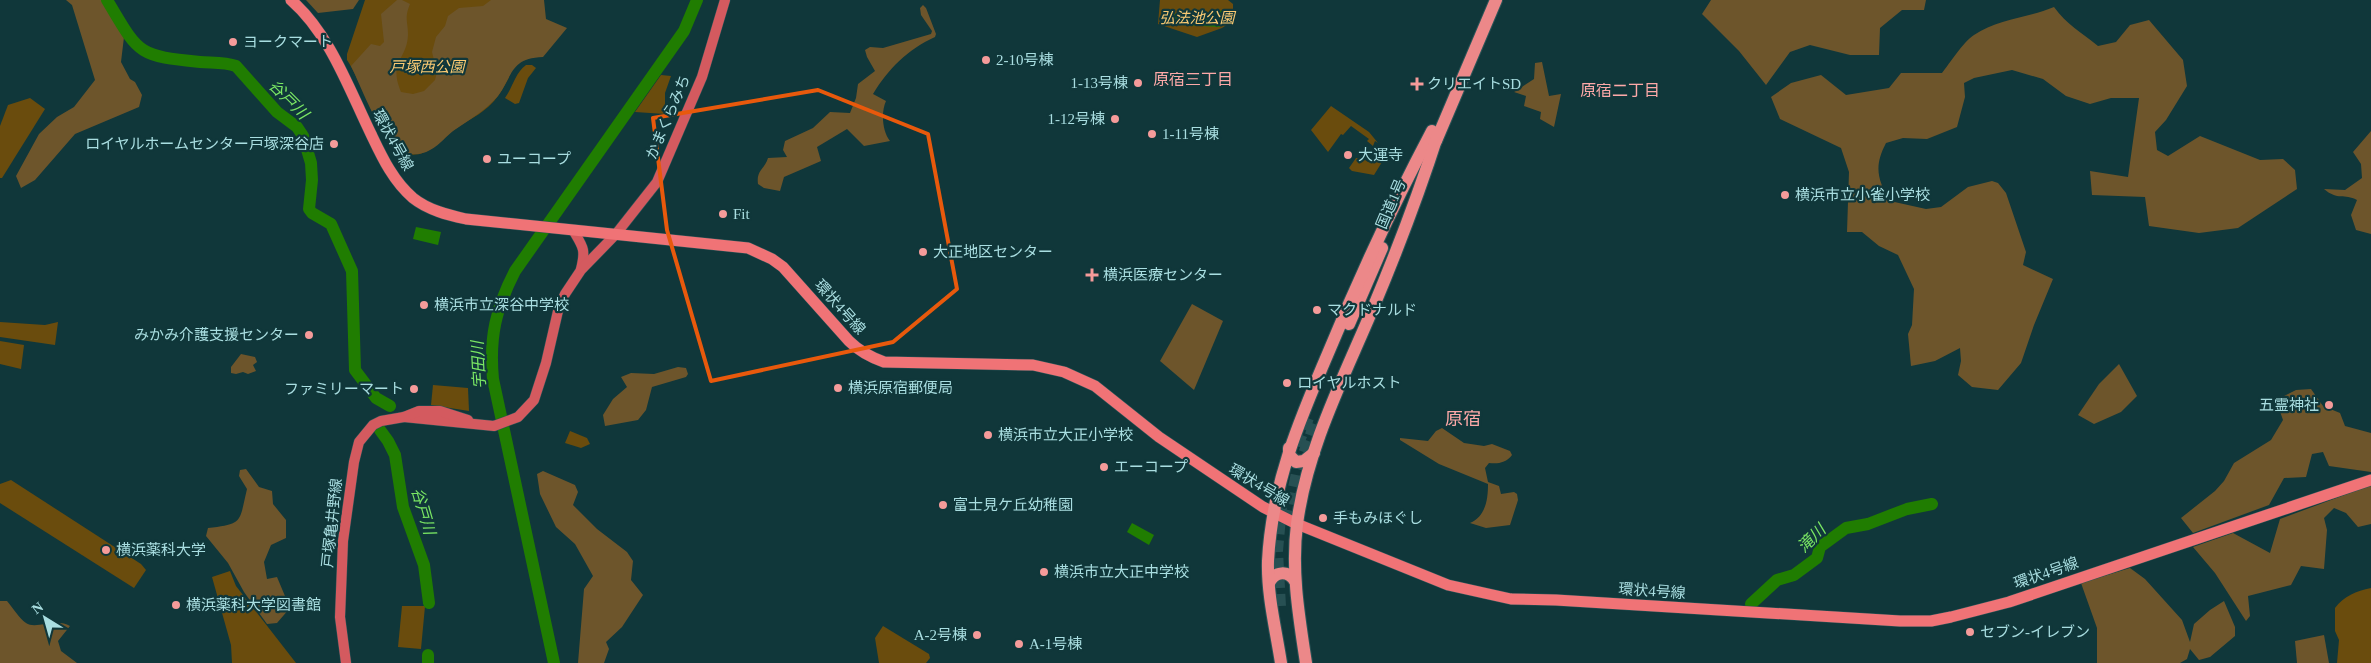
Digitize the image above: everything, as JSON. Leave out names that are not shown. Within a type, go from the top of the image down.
[{"type":"highway","name":"国道1号","points":[[1312,420],[1435,133],[1489,0]]},
{"type":"highway","name":"国道1号","points":[[1435,133],[1496,0]]},
{"type":"highway","points":[[1281,663],[1269,583],[1268,563],[1273,512],[1289,448],[1366,263],[1435,133]]},
{"type":"highway","points":[[1306,663],[1295,581],[1297,524],[1301,496],[1314,453],[1374,306],[1435,133]]},
{"type":"highway","points":[[1289,448],[1289,455],[1296,462],[1304,461],[1314,453]]},
{"type":"highway","points":[[1269,583],[1274,576],[1280,573],[1288,574],[1295,581]]},
{"type":"highway","points":[[1289,663],[1284,605],[1298,663]]},
{"type":"main road","name":"環状4号線","points":[[291,0],[301,8],[320,33],[386,164],[400,184],[414,199],[437,211],[457,217],[531,226],[734,245],[761,253],[777,263],[792,276],[858,350],[884,362],[1033,365],[1052,368],[1075,376],[1095,386],[1159,438],[1273,512],[1297,524],[1448,585],[1511,599],[1556,600],[1874,621],[1931,620],[1969,613],[2009,602],[2371,480]]},
{"type":"main road","name":"かまくらみち","points":[[616,234],[658,182],[702,76],[725,0]]},
{"type":"main road","points":[[572,230],[583,247],[585,254],[580,270]]},
{"type":"main road","name":"戸塚亀井野線","points":[[346,663],[340,617],[343,541],[355,453],[359,442],[373,425],[404,418],[501,424],[518,417],[534,400],[546,363],[558,311],[565,294],[580,270],[616,234]]},
{"type":"highlighted area","points":[[818,90],[928,134],[957,289],[893,342],[711,381],[667,230],[653,118]]},
{"type":"green space","name":"戸塚西公園","points":[[365,0],[535,0],[517,57],[497,98],[484,111],[455,129],[430,150],[411,155],[396,148],[388,138],[372,111],[347,60],[347,54]]},
{"type":"green space","name":"弘法池公園","points":[[1160,0],[1228,0],[1233,4],[1233,15],[1231,22],[1222,28],[1197,37],[1158,24]]},
{"type":"green space","points":[[526,65],[532,65],[536,68],[528,78],[519,103],[515,104],[505,98],[519,72]]},
{"type":"green space","points":[[661,75],[671,76],[665,93],[665,114],[635,112]]},
{"type":"green space","points":[[30,98],[45,109],[2,178],[0,178],[0,126],[8,105]]},
{"type":"green space","points":[[1331,106],[1369,132],[1378,143],[1375,141],[1373,146],[1367,141],[1369,139],[1351,126],[1343,135],[1341,134],[1328,152],[1311,130]]},
{"type":"green space","points":[[1356,158],[1362,158],[1368,162],[1374,158],[1382,162],[1374,175],[1352,171],[1349,168]]},
{"type":"green space","points":[[0,322],[45,325],[58,322],[55,345],[0,337]]},
{"type":"green space","points":[[0,341],[24,345],[21,369],[0,364]]},
{"type":"green space","points":[[433,385],[468,388],[469,411],[431,405]]},
{"type":"green space","points":[[570,431],[587,438],[590,444],[581,448],[565,443]]},
{"type":"green space","points":[[11,480],[141,564],[146,570],[134,588],[0,503],[0,484]]},
{"type":"green space","points":[[230,571],[236,586],[296,663],[232,663],[231,645],[212,577]]},
{"type":"green space","points":[[2371,588],[2371,663],[2337,663],[2339,640],[2335,631],[2335,608],[2342,600],[2351,595]]},
{"type":"green space","points":[[402,606],[425,606],[421,649],[398,647]]},
{"type":"green space","points":[[883,626],[929,654],[930,658],[926,663],[879,663],[875,638]]},
{"type":"shaded area","points":[[66,0],[103,0],[124,37],[121,62],[130,79],[135,82],[142,95],[139,107],[75,134],[35,180],[21,188],[16,176],[39,134],[57,117],[74,107],[95,80],[72,5]]},
{"type":"shaded area","points":[[306,0],[359,0],[353,9],[318,13]]},
{"type":"shaded area","name":"戸塚西公園","points":[[397,0],[410,4],[407,17],[407,43],[399,61],[396,74],[401,92],[413,94],[424,91],[435,80],[437,72],[432,52],[436,37],[445,26],[448,16],[459,8],[483,6],[491,0],[544,0],[546,19],[567,28],[543,57],[532,58],[518,65],[498,96],[482,111],[453,131],[429,151],[418,154],[403,153],[387,138],[380,127],[351,66],[371,44],[380,46],[384,42],[381,14]]},
{"type":"shaded area","points":[[1711,0],[1926,0],[1924,10],[1902,10],[1880,28],[1879,55],[1850,55],[1810,45],[1790,52],[1766,85],[1739,51],[1702,14]]},
{"type":"shaded area","points":[[923,5],[926,8],[936,34],[935,37],[907,54],[892,68],[873,94],[886,101],[883,110],[883,121],[885,132],[890,141],[864,146],[847,129],[817,147],[821,161],[784,177],[780,191],[764,188],[758,184],[759,173],[768,158],[787,157],[783,150],[785,141],[813,128],[830,112],[850,113],[856,98],[858,84],[875,71],[865,50],[870,47],[883,48],[931,34],[932,31],[921,15],[920,8]]},
{"type":"shaded area","points":[[2054,7],[2069,24],[2098,46],[2116,42],[2130,25],[2149,20],[2183,60],[2187,86],[2166,120],[2155,132],[2157,150],[2168,156],[2200,136],[2260,160],[2283,159],[2295,170],[2297,189],[2238,228],[2199,233],[2149,226],[2145,197],[2092,195],[2090,171],[2128,177],[2139,98],[2111,98],[2090,104],[2066,96],[2043,79],[2012,70],[1974,78],[1964,83],[1965,97],[1957,127],[1927,139],[1903,138],[1886,143],[1880,159],[1879,172],[1882,186],[1890,201],[1926,209],[1941,207],[1968,187],[1992,181],[1998,183],[2006,193],[2026,252],[2023,265],[2053,279],[2021,363],[1998,390],[1972,387],[1958,375],[1961,361],[1960,348],[1935,361],[1911,366],[1908,334],[1912,325],[1914,289],[1898,255],[1879,246],[1862,232],[1847,232],[1849,172],[1841,148],[1780,119],[1771,97],[1791,83],[1821,75],[1846,95],[1889,88],[1901,73],[1942,73],[1965,42],[1974,35],[1993,25]]},
{"type":"shaded area","points":[[1223,10],[1229,18],[1219,27],[1171,24],[1169,18],[1178,12],[1202,17]]},
{"type":"shaded area","points":[[1542,62],[1549,96],[1561,94],[1554,127],[1540,119],[1541,112],[1524,106],[1526,96],[1514,92],[1534,79],[1535,63]]},
{"type":"shaded area","points":[[2371,131],[2371,234],[2356,230],[2351,215],[2357,200],[2333,195],[2324,189],[2345,190],[2362,178],[2361,164],[2353,152]]},
{"type":"shaded area","points":[[416,227],[441,232],[438,245],[413,239]]},
{"type":"shaded area","points":[[1192,304],[1223,321],[1194,390],[1160,361]]},
{"type":"shaded area","points":[[241,354],[255,357],[257,362],[253,365],[256,371],[248,374],[243,372],[231,373],[231,367]]},
{"type":"shaded area","points":[[2119,364],[2137,396],[2121,412],[2094,424],[2078,415],[2099,384]]},
{"type":"shaded area","points":[[678,367],[686,368],[688,374],[686,377],[652,387],[646,410],[638,420],[605,426],[603,415],[613,399],[627,387],[621,377],[631,373],[654,374]]},
{"type":"shaded area","points":[[2311,389],[2323,406],[2340,413],[2345,426],[2371,433],[2371,472],[2329,466],[2323,452],[2312,454],[2306,477],[2284,478],[2269,505],[2193,533],[2181,518],[2215,491],[2224,481],[2234,463],[2271,440],[2283,420],[2276,400],[2296,390]]},
{"type":"shaded area","points":[[1442,428],[1464,443],[1484,446],[1492,444],[1510,451],[1512,455],[1507,460],[1499,463],[1489,463],[1485,468],[1488,482],[1499,486],[1501,494],[1514,492],[1517,494],[1518,500],[1510,525],[1486,528],[1470,523],[1483,512],[1487,501],[1488,484],[1439,464],[1400,440],[1400,438],[1428,441],[1436,431]]},
{"type":"shaded area","points":[[246,469],[259,487],[272,491],[273,504],[286,520],[286,538],[271,545],[264,562],[267,579],[277,577],[290,608],[277,623],[267,624],[244,592],[228,563],[206,536],[208,528],[234,523],[241,515],[247,489],[239,476],[240,470]]},
{"type":"shaded area","points":[[543,471],[575,485],[578,492],[573,505],[597,529],[627,552],[633,561],[631,580],[643,595],[622,627],[606,642],[609,649],[604,663],[578,663],[584,589],[593,576],[575,544],[556,527],[540,494],[537,474]]},
{"type":"shaded area","points":[[2371,485],[2371,524],[2358,527],[2346,513],[2334,508],[2324,518],[2327,530],[2324,569],[2301,566],[2291,585],[2248,596],[2250,616],[2246,621],[2215,573],[2193,547],[2233,533],[2270,553],[2280,519]]},
{"type":"shaded area","points":[[1132,523],[1154,535],[1149,545],[1127,532]]},
{"type":"shaded area","points":[[2130,568],[2145,579],[2182,620],[2190,642],[2194,624],[2224,601],[2235,627],[2235,636],[2210,657],[2199,660],[2190,649],[2187,659],[2180,663],[2097,663],[2097,628],[2081,583]]},
{"type":"shaded area","points":[[0,601],[7,601],[21,618],[30,625],[59,623],[70,626],[58,641],[61,651],[77,663],[0,663]]},
{"type":"shaded area","points":[[2324,635],[2329,663],[2297,663],[2295,641]]},
{"type":"waterway","name":"谷戸川","points":[[107,0],[126,32],[142,49],[151,54],[179,60],[223,63],[236,66],[277,112],[297,127],[303,136],[311,163],[312,180],[309,209],[312,213],[331,224],[352,271],[355,370],[376,398],[390,406]]},
{"type":"waterway","name":"宇田川","points":[[554,663],[493,379],[492,350],[495,323],[503,298],[515,271],[684,31],[697,0]]},
{"type":"waterway","name":"谷戸川","points":[[380,430],[395,455],[403,507],[424,565],[429,603]]},
{"type":"waterway","name":"滝川","points":[[1751,604],[1777,580],[1794,575],[1817,558],[1820,547],[1846,528],[1868,524],[1907,509],[1932,504]]},
{"type":"waterway","name":"谷戸川","points":[[428,655],[428,663]]},
{"type":"tunnel","points":[[1297,446],[1308,418]]},
{"type":"tunnel","points":[[1287,522],[1297,473],[1316,421]]},
{"type":"tunnel","points":[[1280,606],[1277,551],[1281,506]]},
{"type":"place","name":"ヨークマート","points":[[233,42]]},
{"type":"place","name":"2-10号棟","points":[[986,60]]},
{"type":"place","name":"1-13号棟","points":[[1138,83]]},
{"type":"place","name":"クリエイトSD","points":[[1417,84]]},
{"type":"place","name":"1-12号棟","points":[[1115,119]]},
{"type":"place","name":"1-11号棟","points":[[1152,134]]},
{"type":"place","name":"ロイヤルホームセンター戸塚深谷店","points":[[334,144]]},
{"type":"place","name":"大運寺","points":[[1348,155]]},
{"type":"place","name":"ユーコープ","points":[[487,159]]},
{"type":"place","name":"横浜市立小雀小学校","points":[[1785,195]]},
{"type":"place","name":"Fit","points":[[723,214]]},
{"type":"place","name":"大正地区センター","points":[[923,252]]},
{"type":"place","name":"横浜医療センター","points":[[1092,275]]},
{"type":"place","name":"横浜市立深谷中学校","points":[[424,305]]},
{"type":"place","name":"マクドナルド","points":[[1317,310]]},
{"type":"place","name":"みかみ介護支援センター","points":[[309,335]]},
{"type":"place","name":"ロイヤルホスト","points":[[1287,383]]},
{"type":"place","name":"横浜原宿郵便局","points":[[838,388]]},
{"type":"place","name":"ファミリーマート","points":[[414,389]]},
{"type":"place","name":"五霊神社","points":[[2329,405]]},
{"type":"place","name":"横浜市立大正小学校","points":[[988,435]]},
{"type":"place","name":"エーコープ","points":[[1104,467]]},
{"type":"place","name":"富士見ケ丘幼稚園","points":[[943,505]]},
{"type":"place","name":"手もみほぐし","points":[[1323,518]]},
{"type":"place","name":"横浜薬科大学","points":[[106,550]]},
{"type":"place","name":"横浜市立大正中学校","points":[[1044,572]]},
{"type":"place","name":"横浜薬科大学図書館","points":[[176,605]]},
{"type":"place","name":"セブン-イレブン","points":[[1970,632]]},
{"type":"place","name":"A-2号棟","points":[[977,635]]},
{"type":"place","name":"A-1号棟","points":[[1019,644]]},
{"type":"district","name":"原宿三丁目","points":[[1193,79]]},
{"type":"district","name":"原宿二丁目","points":[[1620,90]]},
{"type":"district","name":"原宿","points":[[1463,419]]}]
